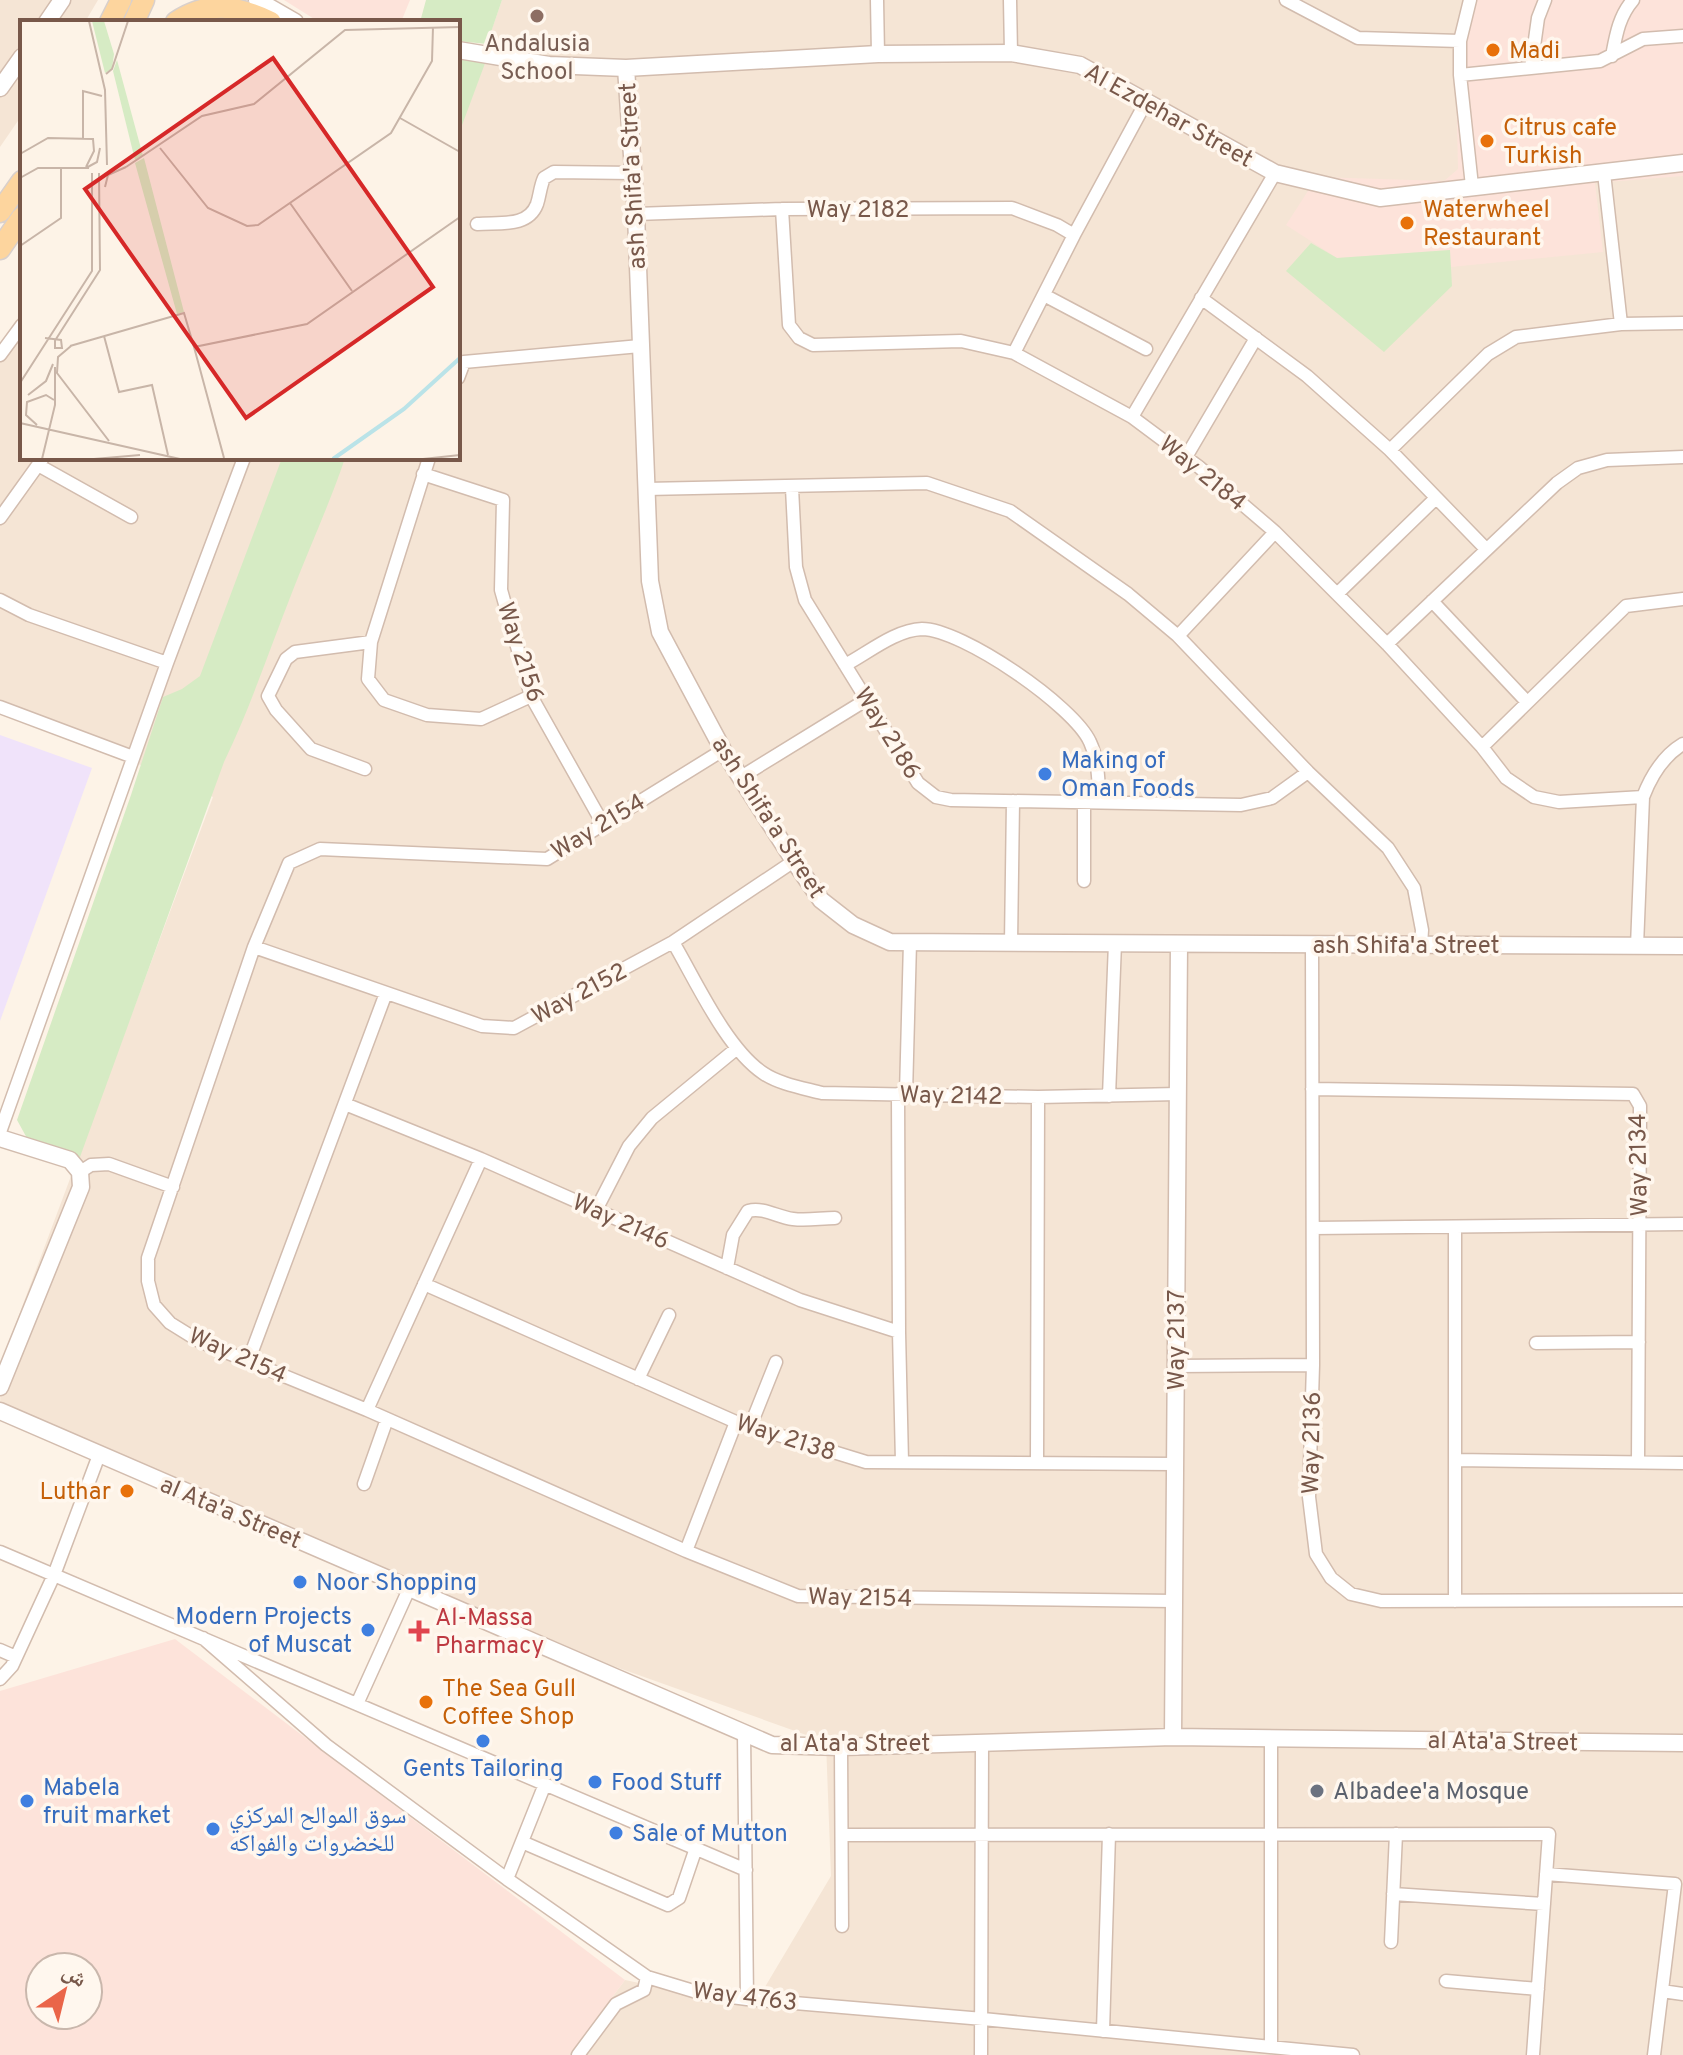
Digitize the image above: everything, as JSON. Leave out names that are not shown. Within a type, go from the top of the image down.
[{"type":"main road","points":[[111,20],[121,0]]},
{"type":"main road","points":[[135,20],[144,0]]},
{"type":"main road","points":[[162,20],[187,0]]},
{"type":"main road","points":[[180,20],[203,8],[264,6]]},
{"type":"main road","points":[[0,212],[20,184]]},
{"type":"main road","points":[[0,249],[20,220]]},
{"type":"street","points":[[48,20],[62,0]]},
{"type":"street","points":[[877,0],[878,54]]},
{"type":"street","points":[[1010,0],[1011,53]]},
{"type":"street","points":[[1470,0],[1460,41],[1460,75],[1472,186]]},
{"type":"street","points":[[1531,68],[1538,18],[1545,0]]},
{"type":"street","points":[[1612,56],[1617,30],[1625,9],[1633,0]]},
{"type":"street","points":[[1293,2],[1358,38],[1460,41]]},
{"type":"street","points":[[264,6],[291,20]]},
{"type":"street","points":[[1460,75],[1600,61],[1624,46],[1643,39],[1683,36]]},
{"type":"street","name":"Al Ezdehar Street","points":[[460,50],[549,65],[626,68],[878,54],[1011,53],[1080,65],[1275,173],[1380,198],[1683,163]]},
{"type":"street","points":[[0,88],[20,60]]},
{"type":"street","name":"ash Shifa'a Street","points":[[626,68],[636,214],[650,581],[660,632],[723,750],[821,900],[853,925],[890,942],[1683,946]]},
{"type":"street","points":[[1014,353],[1147,100]]},
{"type":"street","points":[[477,224],[523,221],[532,214],[538,202],[544,178],[554,172],[633,173]]},
{"type":"street","points":[[1132,417],[1275,173]]},
{"type":"street","points":[[1604,173],[1621,324]]},
{"type":"street","name":"Way 2182","points":[[636,214],[782,209],[1012,208],[1074,235]]},
{"type":"street","name":"Way 2184","points":[[782,209],[789,325],[799,338],[813,345],[961,341],[1014,353],[1132,417],[1186,457],[1275,532],[1387,644],[1482,747],[1506,778],[1534,797],[1559,802],[1643,797]]},
{"type":"street","points":[[1044,295],[1146,349]]},
{"type":"street","points":[[1201,298],[1307,376],[1390,450],[1486,549]]},
{"type":"street","points":[[1390,450],[1488,354],[1516,337],[1621,324],[1683,323]]},
{"type":"street","points":[[0,355],[20,328]]},
{"type":"street","points":[[1186,457],[1256,338]]},
{"type":"street","points":[[460,373],[464,362],[640,346]]},
{"type":"street","points":[[1387,644],[1557,483],[1578,468],[1607,460],[1683,457]]},
{"type":"street","points":[[0,1132],[167,663],[243,460]]},
{"type":"street","points":[[428,460],[371,642],[368,679],[384,700],[427,715],[481,719],[531,696]]},
{"type":"street","points":[[0,518],[40,462],[131,517]]},
{"type":"street","name":"Way 2156","points":[[423,474],[503,500],[501,590],[531,696],[603,824]]},
{"type":"street","points":[[646,489],[927,483],[1010,511],[1128,594],[1178,636],[1308,772],[1388,848],[1414,888],[1422,930],[1421,945]]},
{"type":"street","name":"Way 2186","points":[[792,488],[798,579],[805,600],[918,783],[929,793],[951,800],[1249,805],[1272,798],[1308,772]]},
{"type":"street","points":[[1337,594],[1436,498]]},
{"type":"street","points":[[1178,636],[1275,532]]},
{"type":"street","points":[[1482,747],[1626,606],[1683,599]]},
{"type":"street","points":[[0,600],[29,615],[167,663]]},
{"type":"street","points":[[1432,601],[1527,702]]},
{"type":"street","points":[[845,665],[902,633],[922,629],[938,632],[986,653],[1044,694],[1080,725],[1096,758],[1100,802]]},
{"type":"street","points":[[365,769],[311,749],[276,710],[268,696],[286,659],[295,652],[371,642]]},
{"type":"street","points":[[741,777],[866,700]]},
{"type":"street","points":[[0,707],[133,757]]},
{"type":"street","points":[[1637,946],[1643,797],[1659,766],[1671,751],[1683,744]]},
{"type":"street","name":"Way 2154","points":[[723,750],[547,859],[320,849],[289,863],[254,947],[148,1258],[148,1281],[154,1305],[170,1323],[199,1341],[367,1410],[686,1551],[798,1596],[1174,1601]]},
{"type":"street","points":[[1011,943],[1013,801]]},
{"type":"street","points":[[1084,802],[1084,881]]},
{"type":"street","name":"Way 2152","points":[[254,947],[482,1026],[514,1028],[673,942],[794,861]]},
{"type":"street","name":"Way 2142","points":[[673,942],[736,1049],[764,1074],[822,1093],[1038,1097],[1178,1094]]},
{"type":"street","points":[[902,1462],[899,1332],[902,1094],[910,942]]},
{"type":"street","points":[[1109,1096],[1115,943]]},
{"type":"street","name":"Way 2137","points":[[1173,1737],[1179,944]]},
{"type":"street","name":"Way 2136","points":[[1312,944],[1313,1365],[1309,1497],[1316,1554],[1331,1578],[1351,1594],[1381,1601],[1683,1600]]},
{"type":"street","points":[[248,1362],[386,993]]},
{"type":"street","points":[[596,1210],[629,1146],[652,1118],[736,1049]]},
{"type":"street","name":"Way 2134","points":[[1312,1089],[1633,1094],[1640,1106],[1638,1462]]},
{"type":"street","points":[[1037,1463],[1038,1097]]},
{"type":"street","name":"Way 2146","points":[[345,1104],[481,1159],[800,1300],[899,1332]]},
{"type":"street","points":[[0,1138],[70,1160],[80,1172],[81,1187],[0,1387]]},
{"type":"street","points":[[367,1410],[481,1159]]},
{"type":"street","points":[[80,1172],[91,1165],[109,1164],[173,1187]]},
{"type":"street","points":[[727,1268],[733,1235],[748,1211],[759,1208],[775,1216],[797,1220],[835,1218]]},
{"type":"street","points":[[1313,1228],[1683,1224]]},
{"type":"street","points":[[1455,1227],[1455,1601]]},
{"type":"street","name":"Way 2138","points":[[424,1284],[736,1422],[866,1462],[1175,1464]]},
{"type":"street","points":[[638,1379],[669,1315]]},
{"type":"street","points":[[1536,1343],[1639,1342]]},
{"type":"street","points":[[750,1427],[776,1362]]},
{"type":"street","points":[[1176,1366],[1313,1365]]},
{"type":"street","name":"al Ata'a Street","points":[[0,1411],[772,1745],[841,1747],[1173,1737],[1683,1743]]},
{"type":"street","points":[[364,1484],[387,1419]]},
{"type":"street","points":[[686,1551],[736,1422]]},
{"type":"street","points":[[0,1679],[12,1666],[54,1575],[99,1455]]},
{"type":"street","points":[[1455,1460],[1683,1463]]},
{"type":"street","points":[[0,1552],[746,1870]]},
{"type":"street","points":[[357,1704],[409,1589]]},
{"type":"street","name":"Way 4763","points":[[203,1638],[326,1745],[507,1879],[647,1977],[700,1993],[747,1999],[1353,2055]]},
{"type":"street","points":[[0,1650],[16,1657]]},
{"type":"street","points":[[744,1733],[747,1999]]},
{"type":"street","points":[[1271,1738],[1278,2050]]},
{"type":"street","points":[[981,2055],[982,1743]]},
{"type":"street","points":[[841,1747],[842,1926]]},
{"type":"street","points":[[507,1879],[545,1784]]},
{"type":"street","points":[[1103,2031],[1109,1834]]},
{"type":"street","points":[[1391,1942],[1396,1834]]},
{"type":"street","points":[[843,1835],[1549,1834],[1533,2055]]},
{"type":"street","points":[[522,1842],[668,1905],[679,1898],[696,1848]]},
{"type":"street","points":[[1546,1874],[1679,1885],[1654,2055]]},
{"type":"street","points":[[1393,1894],[1544,1904]]},
{"type":"street","points":[[578,2055],[616,2004],[644,1990],[647,1977]]},
{"type":"street","points":[[1446,1981],[1538,1989]]},
{"type":"street","points":[[1662,1991],[1683,1994]]},
{"type":"shaded area","points":[[0,0],[98,0],[86,20],[20,20],[20,118],[0,147]]},
{"type":"shaded area","points":[[284,0],[410,0],[402,20],[316,20]]},
{"type":"shaded area","points":[[502,0],[1683,0],[1683,2055],[569,2055],[625,1980],[753,2007],[831,1876],[826,1742],[532,1637],[0,1410],[1,1363],[213,797],[0,703],[0,344],[20,316],[20,460],[460,460],[460,120]]},
{"type":"shaded area","points":[[1463,0],[1683,0],[1683,176],[1595,183],[1603,252],[1451,267],[1449,250],[1337,258],[1286,225],[1317,177],[1444,181],[1458,169],[1455,37]]},
{"type":"shaded area","points":[[0,735],[92,768],[0,1021]]},
{"type":"shaded area","name":"سوق الموالح المركزي للخضروات والفواكه","points":[[175,1639],[625,1980],[569,2055],[0,2055],[0,1691]]},
{"type":"green space","points":[[426,0],[502,0],[487,44],[460,41],[460,20],[421,20]]},
{"type":"green space","points":[[460,55],[487,58],[460,131]]},
{"type":"green space","points":[[1311,243],[1337,258],[1450,250],[1452,286],[1384,352],[1286,271]]},
{"type":"green space","points":[[281,460],[344,460],[224,762],[80,1157],[28,1140],[17,1120],[163,697],[182,689],[200,676]]},
{"type":"place","name":"Andalusia School","points":[[537,16]]},
{"type":"place","name":"Madi","points":[[1493,50]]},
{"type":"place","name":"Citrus cafe Turkish","points":[[1487,141]]},
{"type":"place","name":"Waterwheel Restaurant","points":[[1407,223]]},
{"type":"place","name":"Making of Oman Foods","points":[[1045,774]]},
{"type":"place","name":"Luthar","points":[[127,1491]]},
{"type":"place","name":"Noor Shopping","points":[[300,1582]]},
{"type":"place","name":"Modern Projects of Muscat","points":[[368,1630]]},
{"type":"place","name":"Al-Massa Pharmacy","points":[[419,1631]]},
{"type":"place","name":"The Sea Gull Coffee Shop","points":[[426,1702]]},
{"type":"place","name":"Gents Tailoring","points":[[483,1741]]},
{"type":"place","name":"Food Stuff","points":[[595,1782]]},
{"type":"place","name":"Albadee'a Mosque","points":[[1317,1791]]},
{"type":"place","name":"Mabela fruit market","points":[[27,1801]]},
{"type":"place","name":"سوق الموالح المركزي للخضروات والفواكه","points":[[213,1829]]},
{"type":"place","name":"Sale of Mutton","points":[[616,1833]]}]
